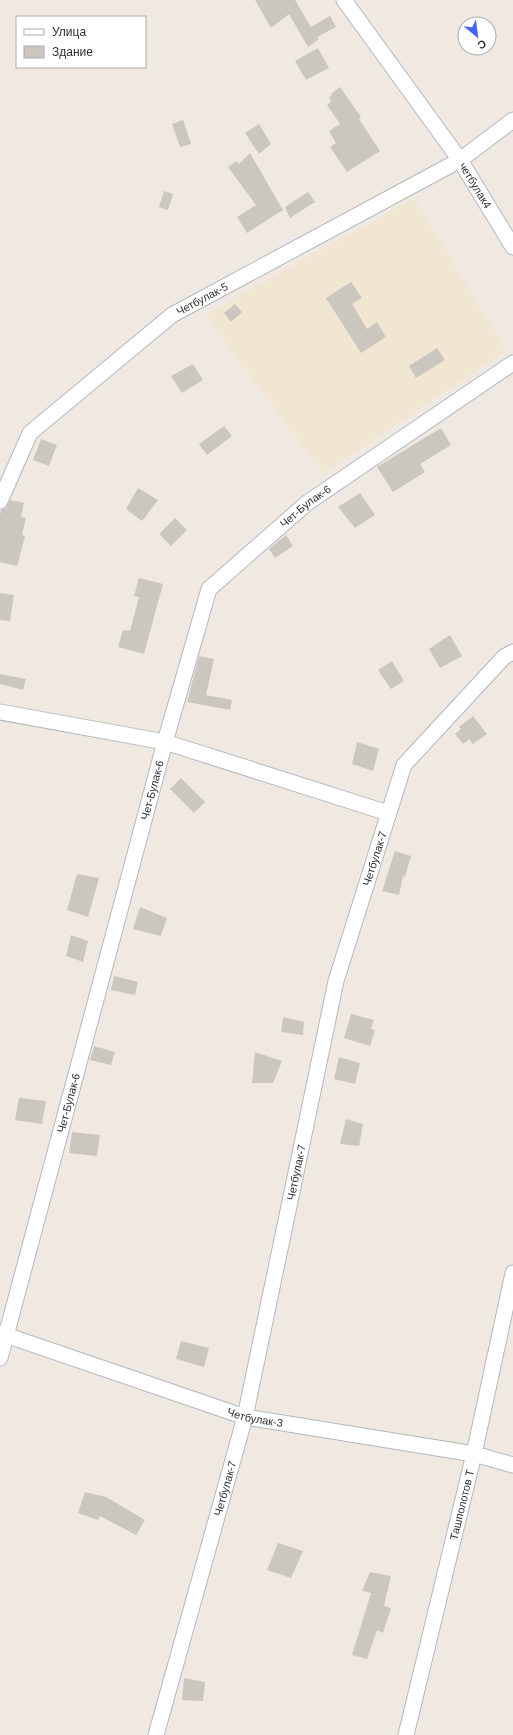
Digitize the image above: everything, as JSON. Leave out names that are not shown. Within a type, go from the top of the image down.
[{"type":"street","points":[[344,0],[460,160]]},
{"type":"street","name":"четбулак4","points":[[513,120],[460,160],[513,247]]},
{"type":"street","name":"Четбулак-5","points":[[0,501],[30,433],[172,315],[460,160]]},
{"type":"street","name":"Чет-Булак-6","points":[[0,1358],[3,1333],[165,742],[210,589],[307,502],[513,363]]},
{"type":"street","name":"Четбулак-7","points":[[156,1735],[245,1417],[336,981],[404,764],[504,657],[513,652]]},
{"type":"street","points":[[0,712],[165,742],[388,813]]},
{"type":"street","name":"Ташполотов Т","points":[[406,1735],[474,1454],[513,1273]]},
{"type":"street","name":"Четбулак-3","points":[[3,1333],[245,1417],[474,1454],[513,1465]]},
{"type":"shaded area","points":[[414,198],[506,351],[323,474],[205,315]]},
{"type":"building","points":[[255,0],[295,0],[311,27],[330,16],[336,27],[317,37],[319,39],[308,47],[289,14],[271,28]]},
{"type":"building","points":[[318,48],[329,68],[306,80],[295,61]]},
{"type":"building","points":[[340,87],[361,117],[359,119],[380,151],[347,172],[330,147],[336,143],[329,131],[340,124],[327,105],[331,102],[329,97],[332,95],[331,94]]},
{"type":"building","points":[[183,120],[191,144],[180,147],[172,124]]},
{"type":"building","points":[[259,124],[271,144],[259,154],[245,133]]},
{"type":"building","points":[[250,153],[283,210],[247,233],[237,217],[256,205],[228,167],[236,161],[239,164]]},
{"type":"building","points":[[164,191],[173,194],[168,210],[159,207]]},
{"type":"building","points":[[308,192],[315,202],[290,218],[285,207]]},
{"type":"building","points":[[351,282],[362,298],[352,304],[367,329],[377,322],[386,337],[361,353],[326,298]]},
{"type":"building","points":[[235,304],[242,312],[231,322],[224,313]]},
{"type":"building","points":[[437,348],[445,360],[416,378],[409,366]]},
{"type":"building","points":[[193,364],[203,380],[182,393],[171,376]]},
{"type":"building","points":[[224,426],[232,436],[207,455],[199,444]]},
{"type":"building","points":[[441,428],[451,445],[420,464],[425,472],[393,492],[377,467]]},
{"type":"building","points":[[41,439],[57,445],[49,466],[33,460]]},
{"type":"building","points":[[138,488],[158,500],[142,521],[126,509]]},
{"type":"building","points":[[360,493],[375,515],[355,528],[338,507]]},
{"type":"building","points":[[10,500],[24,503],[21,517],[26,518],[22,535],[25,536],[17,566],[0,562],[0,515],[1,510],[6,508]]},
{"type":"building","points":[[175,518],[187,530],[171,546],[159,534]]},
{"type":"building","points":[[286,535],[293,546],[275,558],[269,549]]},
{"type":"building","points":[[139,578],[163,584],[144,654],[118,647],[123,630],[130,631],[139,597],[134,596]]},
{"type":"building","points":[[0,593],[14,595],[10,621],[0,620]]},
{"type":"building","points":[[450,635],[462,656],[440,668],[429,649]]},
{"type":"building","points":[[199,656],[214,659],[206,695],[232,700],[230,710],[187,702]]},
{"type":"building","points":[[392,661],[404,681],[391,689],[378,670]]},
{"type":"building","points":[[0,674],[26,679],[23,690],[0,684]]},
{"type":"building","points":[[473,716],[487,734],[473,744],[469,739],[463,744],[455,734],[461,729],[459,727]]},
{"type":"building","points":[[357,742],[379,749],[373,771],[352,764]]},
{"type":"building","points":[[181,778],[205,802],[194,813],[170,789]]},
{"type":"building","points":[[395,851],[411,856],[405,877],[403,876],[399,895],[382,891]]},
{"type":"building","points":[[77,874],[99,878],[88,917],[67,910]]},
{"type":"building","points":[[140,907],[167,918],[161,936],[133,929]]},
{"type":"building","points":[[71,935],[88,941],[83,962],[66,956]]},
{"type":"building","points":[[114,976],[138,982],[135,995],[111,990]]},
{"type":"building","points":[[351,1014],[374,1020],[371,1029],[375,1030],[370,1046],[344,1038]]},
{"type":"building","points":[[283,1017],[304,1022],[303,1035],[281,1032]]},
{"type":"building","points":[[94,1046],[115,1052],[111,1065],[90,1060]]},
{"type":"building","points":[[255,1052],[282,1061],[273,1083],[252,1083]]},
{"type":"building","points":[[339,1057],[360,1063],[355,1084],[334,1079]]},
{"type":"building","points":[[19,1098],[46,1101],[42,1124],[15,1120]]},
{"type":"building","points":[[346,1119],[363,1124],[359,1146],[340,1144]]},
{"type":"building","points":[[72,1132],[100,1135],[97,1156],[69,1153]]},
{"type":"building","points":[[181,1341],[209,1348],[204,1367],[176,1359]]},
{"type":"building","points":[[85,1492],[106,1497],[145,1520],[136,1535],[100,1516],[98,1520],[78,1513]]},
{"type":"building","points":[[278,1543],[303,1551],[291,1578],[267,1570]]},
{"type":"building","points":[[370,1572],[391,1576],[384,1606],[391,1608],[383,1633],[377,1630],[367,1659],[352,1655],[371,1593],[362,1591]]},
{"type":"building","points":[[184,1678],[205,1682],[203,1701],[182,1700]]}]
